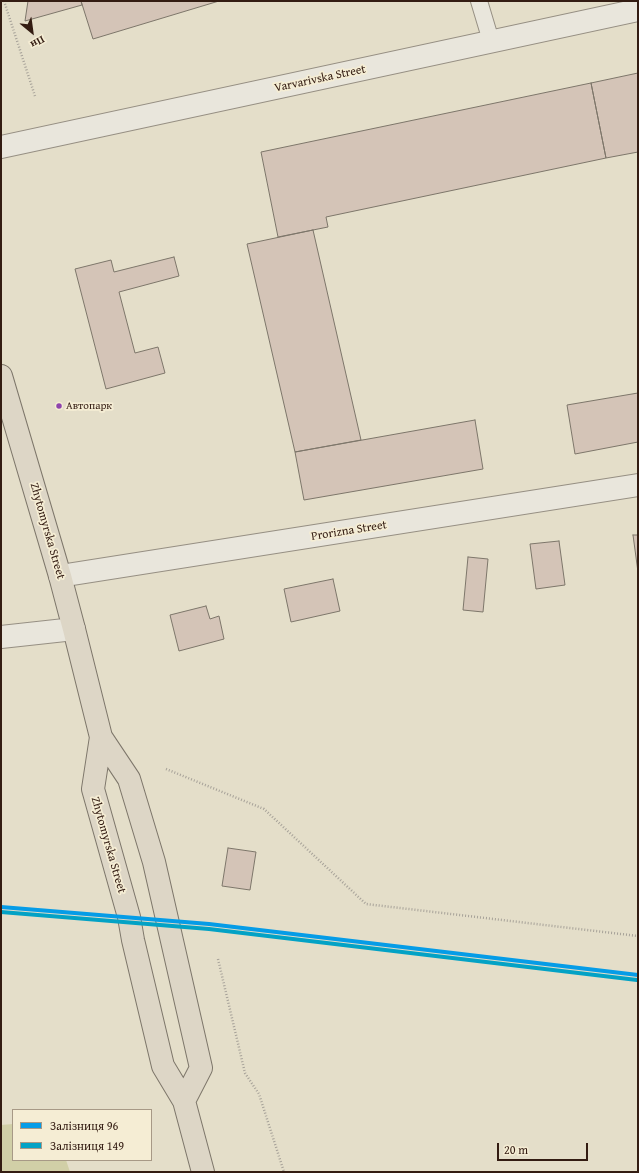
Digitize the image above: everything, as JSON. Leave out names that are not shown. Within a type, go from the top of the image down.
[{"type":"main road","name":"Zhytomyrska Street","points":[[1,376],[60,576],[101,737],[93,789],[129,917],[133,940],[163,1066],[184,1101],[203,1172]]},
{"type":"main road","points":[[101,737],[129,778],[156,869],[201,1068],[184,1101]]},
{"type":"street","name":"Varvarivska Street","points":[[1,147],[459,49],[614,8],[638,10]]},
{"type":"street","name":"Prorizna Street","points":[[60,576],[638,485]]},
{"type":"street","points":[[1,637],[74,630]]},
{"type":"lane","points":[[479,1],[491,41]]},
{"type":"path","points":[[4,1],[35,96]]},
{"type":"path","points":[[166,770],[264,809],[366,904],[638,936]]},
{"type":"path","points":[[218,959],[245,1073],[259,1094],[284,1172]]},
{"type":"shaded area","points":[[12,1124],[12,1161],[66,1161],[70,1172],[1,1172],[1,1125]]},
{"type":"building","points":[[28,1],[81,1],[82,5],[25,21]]},
{"type":"building","points":[[81,1],[219,1],[93,39]]},
{"type":"building","points":[[638,73],[638,152],[606,158],[591,83]]},
{"type":"building","points":[[591,83],[606,158],[326,217],[328,227],[278,237],[261,152]]},
{"type":"building","points":[[313,230],[361,440],[295,452],[247,244]]},
{"type":"building","points":[[174,257],[179,276],[119,292],[135,353],[158,347],[165,373],[106,389],[75,269],[111,260],[114,272]]},
{"type":"building","points":[[638,393],[638,442],[575,454],[567,405]]},
{"type":"building","points":[[475,420],[483,469],[304,500],[295,452]]},
{"type":"building","points":[[633,535],[638,535],[638,572]]},
{"type":"building","points":[[559,541],[565,585],[536,589],[530,544]]},
{"type":"building","points":[[468,557],[488,559],[483,612],[463,610]]},
{"type":"building","points":[[333,579],[340,611],[291,622],[284,589]]},
{"type":"building","points":[[206,606],[210,619],[219,616],[224,639],[179,651],[170,615]]},
{"type":"building","points":[[228,848],[256,852],[250,890],[222,886]]},
{"type":"rail line","name":"96","points":[[1,907],[209,924],[638,975]]},
{"type":"rail line","name":"149","points":[[1,912],[209,929],[637,980]]},
{"type":"place","name":"Автопарк","points":[[59,406]]}]
